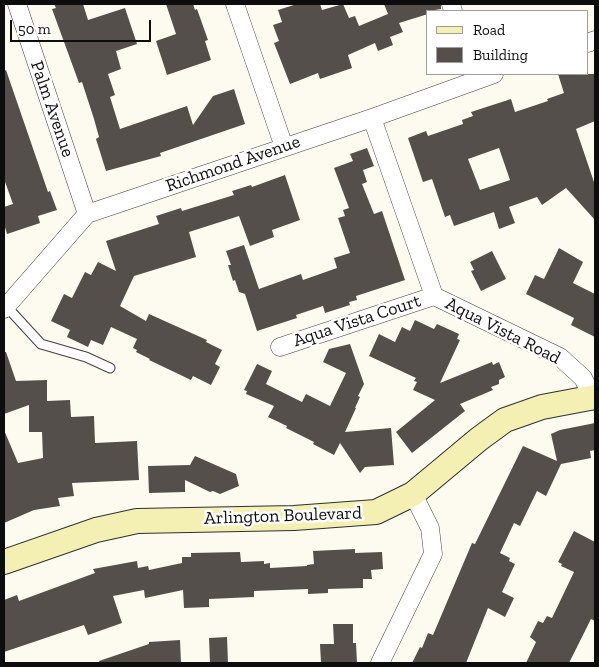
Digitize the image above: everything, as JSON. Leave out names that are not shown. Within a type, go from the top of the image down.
[{"type":"main road","name":"Arlington Boulevard","points":[[4,562],[96,530],[137,521],[294,518],[376,512],[413,494],[479,438],[505,420],[542,406],[594,398]]},
{"type":"street","name":"Palm Avenue","points":[[17,4],[88,214]]},
{"type":"street","points":[[235,4],[284,147]]},
{"type":"street","name":"Richmond Avenue","points":[[6,308],[88,214],[372,118],[476,77]]},
{"type":"street","name":"Aqua Vista Road","points":[[372,118],[434,296],[560,357],[583,378],[594,398]]},
{"type":"street","name":"Aqua Vista Court","points":[[280,347],[434,296]]},
{"type":"street","points":[[380,663],[433,554],[430,528],[413,494]]},
{"type":"lane","points":[[6,308],[41,344],[86,357],[110,368]]},
{"type":"building","points":[[54,4],[83,4],[88,20],[125,8],[137,44],[116,51],[121,69],[108,74],[115,95],[110,97],[120,129],[187,106],[193,125],[213,96],[234,89],[245,124],[160,153],[161,156],[106,171],[96,139],[99,137],[94,119],[82,82],[79,83],[52,9],[56,8]]},
{"type":"building","points":[[166,4],[193,4],[195,10],[197,9],[208,40],[205,41],[211,60],[167,75],[156,41],[176,34]]},
{"type":"building","points":[[297,4],[320,4],[322,10],[343,4],[349,18],[355,16],[359,26],[388,14],[384,4],[441,4],[441,9],[426,10],[426,15],[399,23],[403,32],[390,37],[393,45],[378,51],[375,43],[348,55],[352,68],[320,79],[318,73],[290,84],[274,43],[279,41],[273,25],[282,22],[278,10]]},
{"type":"building","points":[[6,70],[48,192],[50,191],[57,210],[38,216],[40,223],[7,234],[4,224],[4,207],[13,204],[4,179],[4,71]]},
{"type":"building","points":[[595,74],[595,121],[576,129],[595,185],[595,220],[566,188],[542,205],[537,197],[509,207],[515,223],[499,229],[494,212],[454,226],[450,215],[445,217],[432,179],[423,182],[408,138],[426,131],[428,136],[463,124],[462,120],[473,116],[471,112],[511,99],[515,112],[548,101],[547,99],[564,93],[558,75]],"holes":[[[499,148],[510,180],[480,190],[468,159]]]},
{"type":"building","points":[[367,148],[374,166],[363,170],[367,182],[362,184],[374,214],[382,211],[405,280],[356,296],[357,300],[349,302],[350,305],[325,313],[323,306],[296,315],[297,318],[257,331],[245,294],[239,292],[235,280],[233,281],[228,265],[231,265],[226,251],[244,245],[259,289],[301,274],[303,280],[337,268],[334,258],[350,253],[338,218],[345,216],[343,210],[349,208],[334,168],[353,161],[350,154]]},
{"type":"building","points":[[285,175],[300,220],[272,230],[274,237],[250,246],[239,216],[189,232],[196,257],[134,276],[120,306],[146,321],[149,314],[207,340],[206,342],[222,350],[215,364],[220,367],[211,385],[193,376],[191,380],[149,360],[133,348],[137,339],[111,327],[103,345],[91,340],[88,347],[67,337],[70,330],[51,321],[64,294],[72,298],[85,272],[91,275],[98,262],[116,271],[106,241],[159,224],[156,216],[181,208],[182,211],[234,195],[232,191],[251,185],[252,187]]},
{"type":"building","points":[[559,248],[583,262],[573,283],[595,294],[595,337],[571,325],[574,318],[526,294],[535,275],[544,279]]},
{"type":"building","points":[[492,251],[506,279],[481,291],[471,271],[474,270],[470,262]]},
{"type":"building","points":[[415,320],[434,329],[437,324],[459,334],[457,339],[460,340],[440,383],[492,362],[493,365],[499,362],[505,377],[499,380],[499,384],[491,387],[493,390],[460,404],[465,411],[412,453],[396,432],[435,400],[413,390],[417,382],[414,381],[416,378],[369,356],[379,334],[395,342],[402,327],[410,331]]},
{"type":"building","points":[[350,344],[364,384],[345,432],[391,428],[394,465],[365,467],[360,473],[340,443],[334,455],[313,444],[314,442],[268,417],[274,406],[246,394],[247,391],[244,390],[257,364],[272,371],[266,384],[302,402],[306,394],[330,406],[346,373],[323,362],[329,349]]},
{"type":"building","points":[[4,352],[6,352],[16,381],[47,380],[47,401],[70,400],[71,417],[94,416],[95,443],[137,441],[139,480],[72,483],[74,496],[58,498],[60,506],[34,510],[4,523],[4,430],[18,463],[43,458],[42,432],[29,432],[29,405],[4,414]]},
{"type":"building","points":[[595,423],[595,450],[590,451],[591,458],[561,464],[546,496],[537,491],[520,526],[514,523],[500,553],[510,558],[509,561],[515,564],[502,592],[514,598],[505,617],[488,608],[466,663],[412,663],[420,647],[422,648],[428,633],[433,635],[472,543],[475,544],[523,446],[557,461],[551,434],[560,430]]},
{"type":"building","points":[[195,456],[236,474],[239,486],[220,494],[213,491],[210,492],[185,480],[185,492],[149,493],[148,466],[190,465]]},
{"type":"building","points":[[574,531],[595,542],[595,621],[591,619],[569,663],[526,663],[536,642],[530,637],[538,621],[543,623],[547,616],[552,618],[574,572],[561,566],[562,564],[558,562]]},
{"type":"building","points":[[355,549],[355,553],[382,552],[383,569],[371,570],[372,579],[363,579],[363,588],[328,589],[328,593],[308,594],[308,589],[254,591],[254,597],[209,599],[209,607],[184,608],[183,590],[145,598],[144,590],[113,596],[122,623],[88,635],[84,625],[4,652],[4,600],[17,595],[19,601],[95,573],[93,569],[137,561],[138,568],[148,566],[149,570],[182,563],[182,557],[191,557],[191,553],[240,552],[241,562],[264,561],[264,564],[270,563],[270,568],[307,566],[314,564],[313,551]]},
{"type":"building","points":[[333,624],[353,624],[353,643],[356,643],[357,663],[321,663],[320,644],[334,644]]},
{"type":"building","points":[[227,637],[228,663],[210,663],[209,638]]},
{"type":"building","points":[[180,640],[181,663],[100,663],[99,661],[149,644],[149,642]]}]
